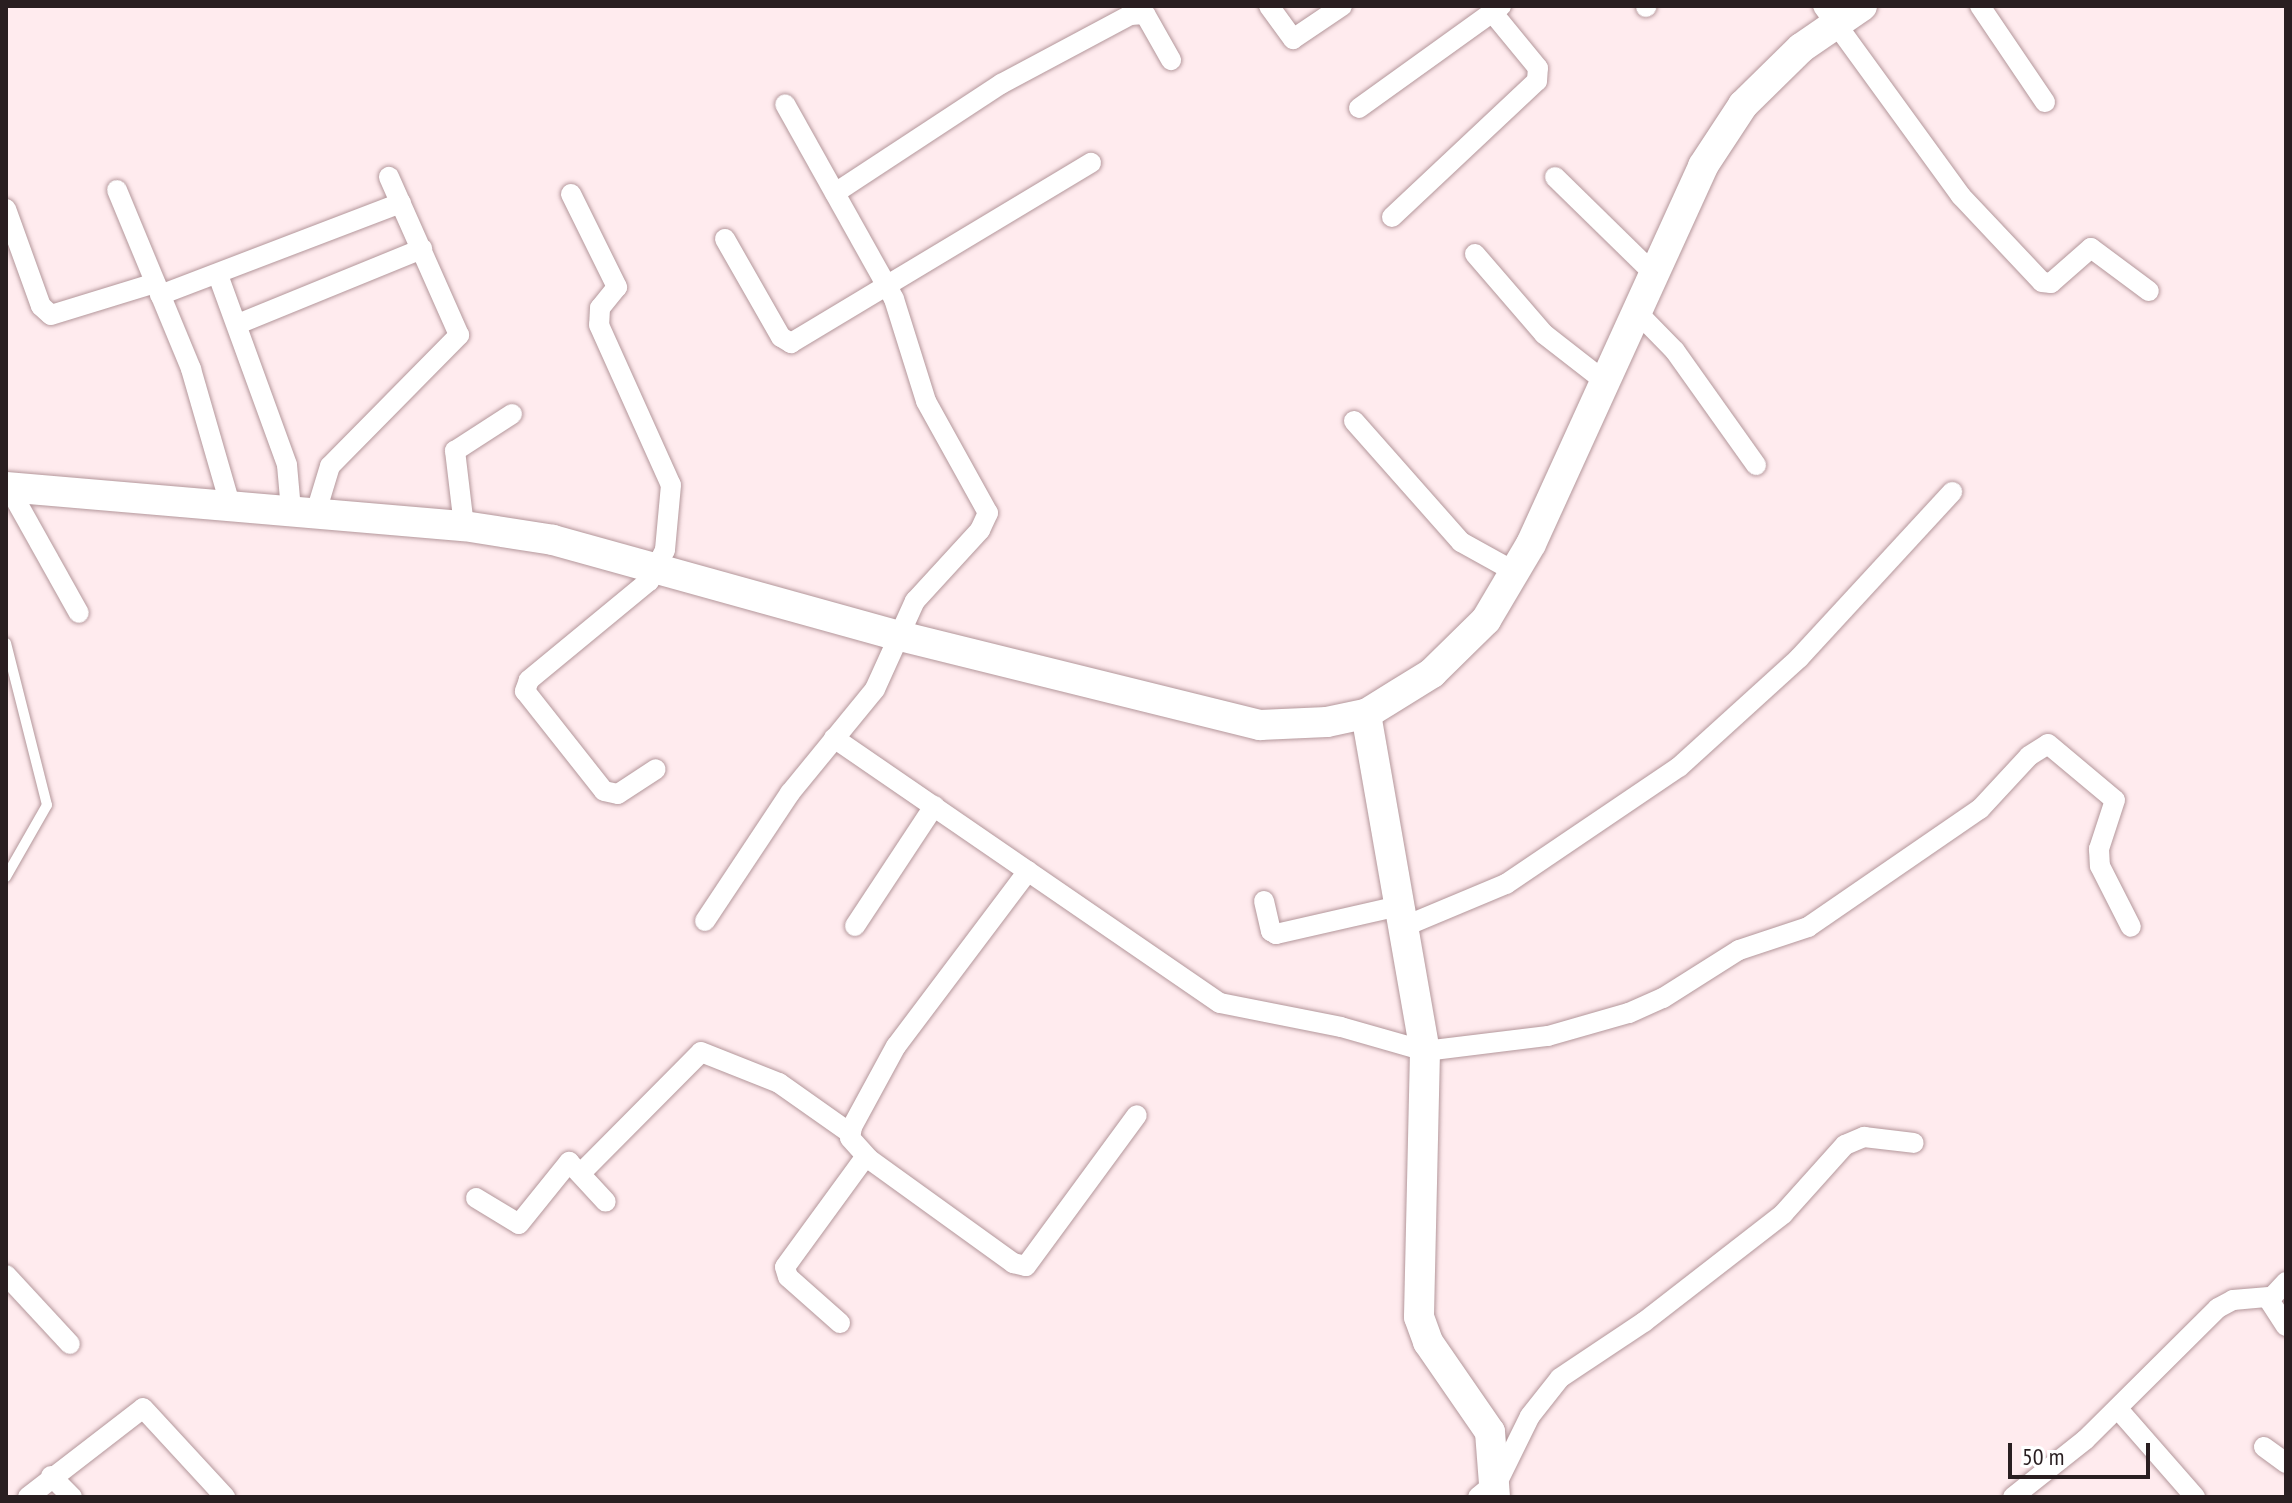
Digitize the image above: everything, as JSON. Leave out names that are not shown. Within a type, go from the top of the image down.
[{"type":"street","points":[[1269,6],[1293,39],[1342,6]]},
{"type":"street","points":[[8,487],[228,491],[464,510],[553,540],[661,560],[1260,725],[1327,722],[1366,714],[1432,673],[1461,647],[1504,567],[1592,373],[1635,310],[1642,263],[1743,105],[1826,12],[1862,6]]},
{"type":"street","points":[[1980,6],[2045,102]]},
{"type":"street","points":[[1359,108],[1496,9],[1538,68],[1537,81],[1392,217]]},
{"type":"street","points":[[1826,12],[1961,196],[2042,282],[2051,283],[2091,248],[2149,291]]},
{"type":"street","points":[[835,193],[1001,84],[1130,15],[1145,14],[1171,60]]},
{"type":"street","points":[[705,921],[790,793],[875,689],[915,601],[980,530],[988,513],[922,393],[888,289],[785,104]]},
{"type":"street","points":[[725,239],[786,342],[888,289],[1091,163]]},
{"type":"street","points":[[304,498],[348,444],[457,341],[458,327],[389,177]]},
{"type":"street","points":[[1555,177],[1642,263]]},
{"type":"street","points":[[117,190],[191,369],[228,491]]},
{"type":"street","points":[[571,194],[617,287],[600,308],[599,325],[671,479],[661,560],[638,592],[525,686],[604,791],[618,794],[656,769]]},
{"type":"street","points":[[6,209],[41,306],[51,315],[218,275],[401,203]]},
{"type":"street","points":[[238,324],[422,249]]},
{"type":"street","points":[[1475,254],[1527,316],[1592,373]]},
{"type":"street","points":[[218,275],[304,498]]},
{"type":"street","points":[[1635,310],[1675,351],[1756,465]]},
{"type":"street","points":[[464,510],[454,457],[458,446],[512,414]]},
{"type":"street","points":[[1354,421],[1461,542],[1504,567]]},
{"type":"street","points":[[8,487],[79,613]]},
{"type":"street","points":[[1264,901],[1271,931],[1276,934],[1401,916],[1506,884],[1679,767],[1782,675],[1952,492]]},
{"type":"street","points":[[1366,714],[1425,1051],[1419,1317],[1428,1342],[1485,1420],[1490,1492]]},
{"type":"street","points":[[834,738],[1227,1006],[1341,1027],[1425,1051],[1548,1036],[1629,1013],[1663,998],[1739,950],[1808,927],[1980,809],[2029,756],[2048,744],[2115,800],[2099,849],[2100,866],[2131,927]]},
{"type":"street","points":[[855,926],[934,806]]},
{"type":"street","points":[[850,1133],[896,1046],[1028,871]]},
{"type":"street","points":[[581,1173],[701,1052],[779,1083],[850,1133],[866,1156],[1013,1263],[1026,1266],[1137,1115]]},
{"type":"street","points":[[1490,1492],[1530,1416],[1560,1378],[1644,1322],[1783,1214],[1845,1145],[1864,1137],[1914,1143]]},
{"type":"street","points":[[840,1323],[788,1277],[785,1267],[866,1156]]},
{"type":"street","points":[[476,1198],[519,1224],[566,1163],[581,1173],[606,1202]]},
{"type":"street","points":[[6,1275],[70,1344]]},
{"type":"street","points":[[2013,1497],[2118,1409],[2218,1308],[2233,1300],[2269,1297],[2286,1282]]},
{"type":"street","points":[[2269,1297],[2286,1326]]},
{"type":"street","points":[[28,1497],[51,1476],[143,1408],[225,1497]]},
{"type":"street","points":[[2118,1409],[2195,1497]]},
{"type":"street","points":[[2264,1447],[2286,1463]]},
{"type":"street","points":[[51,1476],[72,1497]]},
{"type":"lane","points":[[6,643],[47,798],[43,815],[13,859],[6,877]]}]
